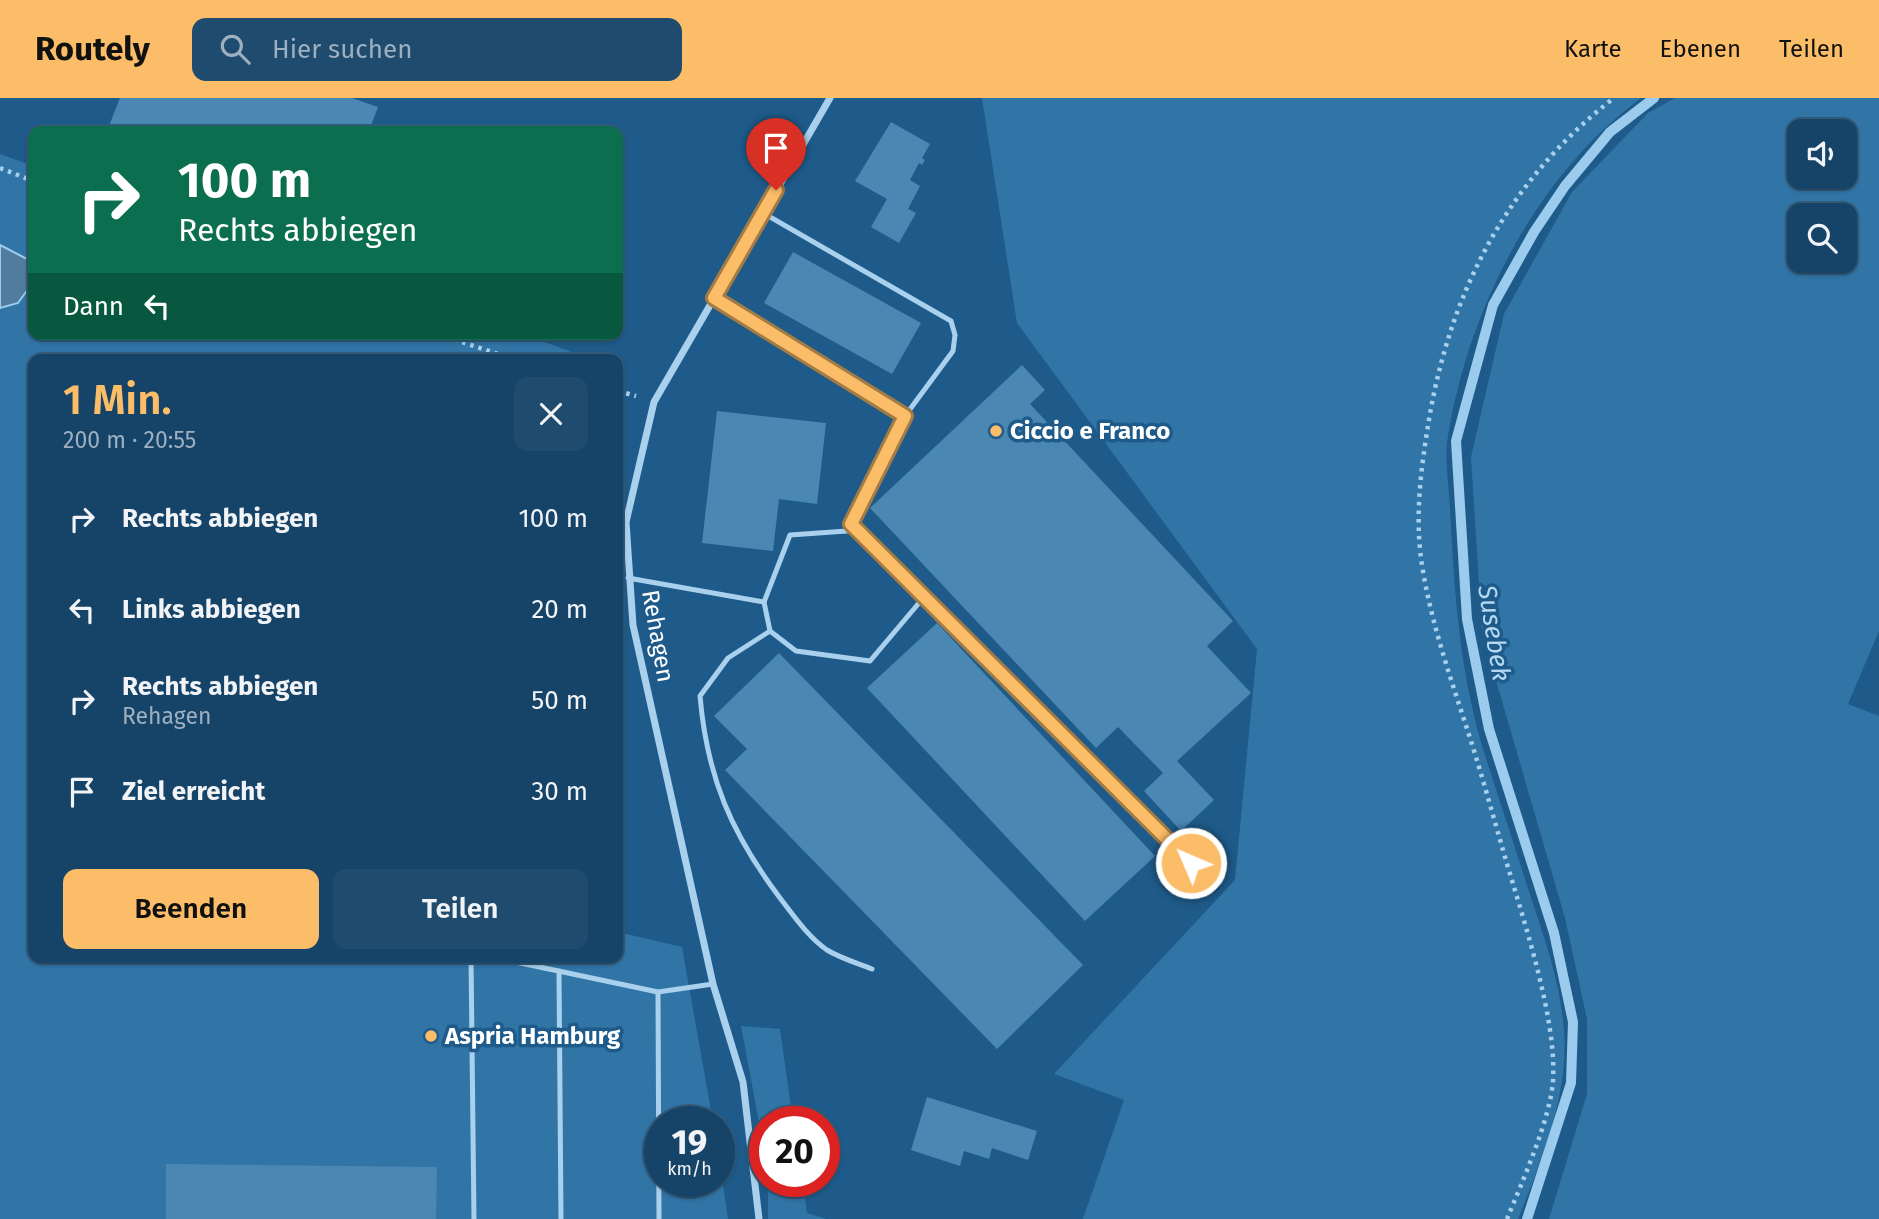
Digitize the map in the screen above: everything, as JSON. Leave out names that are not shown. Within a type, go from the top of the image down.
[{"type":"street","name":"Rehagen","points":[[759,1219],[743,1082],[713,984],[633,625],[626,522],[654,402],[830,98]]},
{"type":"lane","points":[[763,213],[951,321],[955,335],[953,351],[905,416],[847,531],[790,535],[764,602],[770,631],[796,651],[870,661],[924,597]]},
{"type":"lane","points":[[714,298],[905,416]]},
{"type":"lane","points":[[851,524],[1191,863]]},
{"type":"lane","points":[[628,578],[764,602]]},
{"type":"lane","points":[[770,631],[728,658],[700,696],[703,733],[715,783],[749,856],[793,915],[826,949],[872,969]]},
{"type":"lane","points":[[471,963],[474,1219]]},
{"type":"lane","points":[[521,963],[658,992],[713,984]]},
{"type":"lane","points":[[559,971],[561,1219]]},
{"type":"lane","points":[[658,992],[659,1219]]},
{"type":"path","points":[[1507,1219],[1535,1148],[1553,1082],[1549,1029],[1528,936],[1441,650],[1421,563],[1419,484],[1433,388],[1451,324],[1478,262],[1516,198],[1551,153],[1614,98]]},
{"type":"path","points":[[0,169],[28,179]]},
{"type":"path","points":[[456,340],[498,354]]},
{"type":"shaded area","points":[[982,98],[1641,98],[1603,130],[1570,166],[1539,205],[1513,248],[1472,340],[1458,388],[1447,445],[1456,597],[1467,684],[1481,742],[1552,964],[1564,1032],[1558,1104],[1544,1151],[1518,1219],[1083,1219],[1124,1100],[1054,1074],[1235,880],[1257,649],[1017,323]]},
{"type":"shaded area","points":[[1675,98],[1879,98],[1879,631],[1848,704],[1879,716],[1879,1219],[1549,1219],[1587,1094],[1587,1019],[1565,918],[1482,632],[1471,457],[1504,314],[1572,192],[1648,113]]},
{"type":"shaded area","name":"Aspria Hamburg","points":[[0,154],[28,164],[28,260],[0,245]]},
{"type":"shaded area","points":[[0,245],[28,259],[28,289],[18,303],[0,308]]},
{"type":"shaded area","name":"Aspria Hamburg","points":[[28,289],[28,340],[539,340],[577,354],[28,354],[28,963],[623,963],[623,933],[682,947],[710,1106],[644,1106],[644,1197],[725,1197],[728,1219],[0,1219],[0,308],[18,303]]},
{"type":"shaded area","points":[[741,1026],[780,1029],[791,1106],[756,1106]]},
{"type":"shaded area","points":[[768,1197],[804,1197],[807,1213],[826,1219],[768,1219]]},
{"type":"building","points":[[120,98],[352,98],[378,107],[371,126],[109,126]]},
{"type":"building","points":[[891,122],[930,144],[922,158],[925,160],[922,165],[919,163],[910,180],[920,186],[908,209],[916,213],[899,243],[871,227],[887,199],[855,181]]},
{"type":"building","points":[[793,252],[921,323],[892,374],[764,303]]},
{"type":"building","points":[[1022,365],[1045,390],[1030,404],[1233,621],[1207,646],[1251,693],[1177,761],[1214,800],[1181,831],[1144,791],[1163,773],[1118,727],[1096,748],[870,508]]},
{"type":"building","points":[[717,411],[826,423],[817,504],[779,499],[773,551],[702,543]]},
{"type":"building","points":[[937,623],[1155,856],[1085,921],[867,688]]},
{"type":"building","points":[[779,653],[1083,965],[997,1049],[725,770],[747,749],[714,716]]},
{"type":"building","points":[[927,1097],[1037,1131],[1028,1160],[992,1148],[989,1159],[964,1151],[960,1166],[911,1150]]},
{"type":"building","points":[[166,1164],[437,1167],[436,1219],[166,1219]]},
{"type":"waterway","name":"Susebek","points":[[1527,1219],[1571,1083],[1573,1022],[1554,933],[1489,729],[1467,619],[1456,441],[1493,305],[1534,232],[1565,186],[1610,132],[1654,98]]},
{"type":"place","name":"Ciccio e Franco","points":[[996,431]]},
{"type":"place","name":"Aspria Hamburg","points":[[431,1036]]},
{"type":"route","points":[[776,190],[714,298],[905,416],[851,524],[1191,863]]}]
